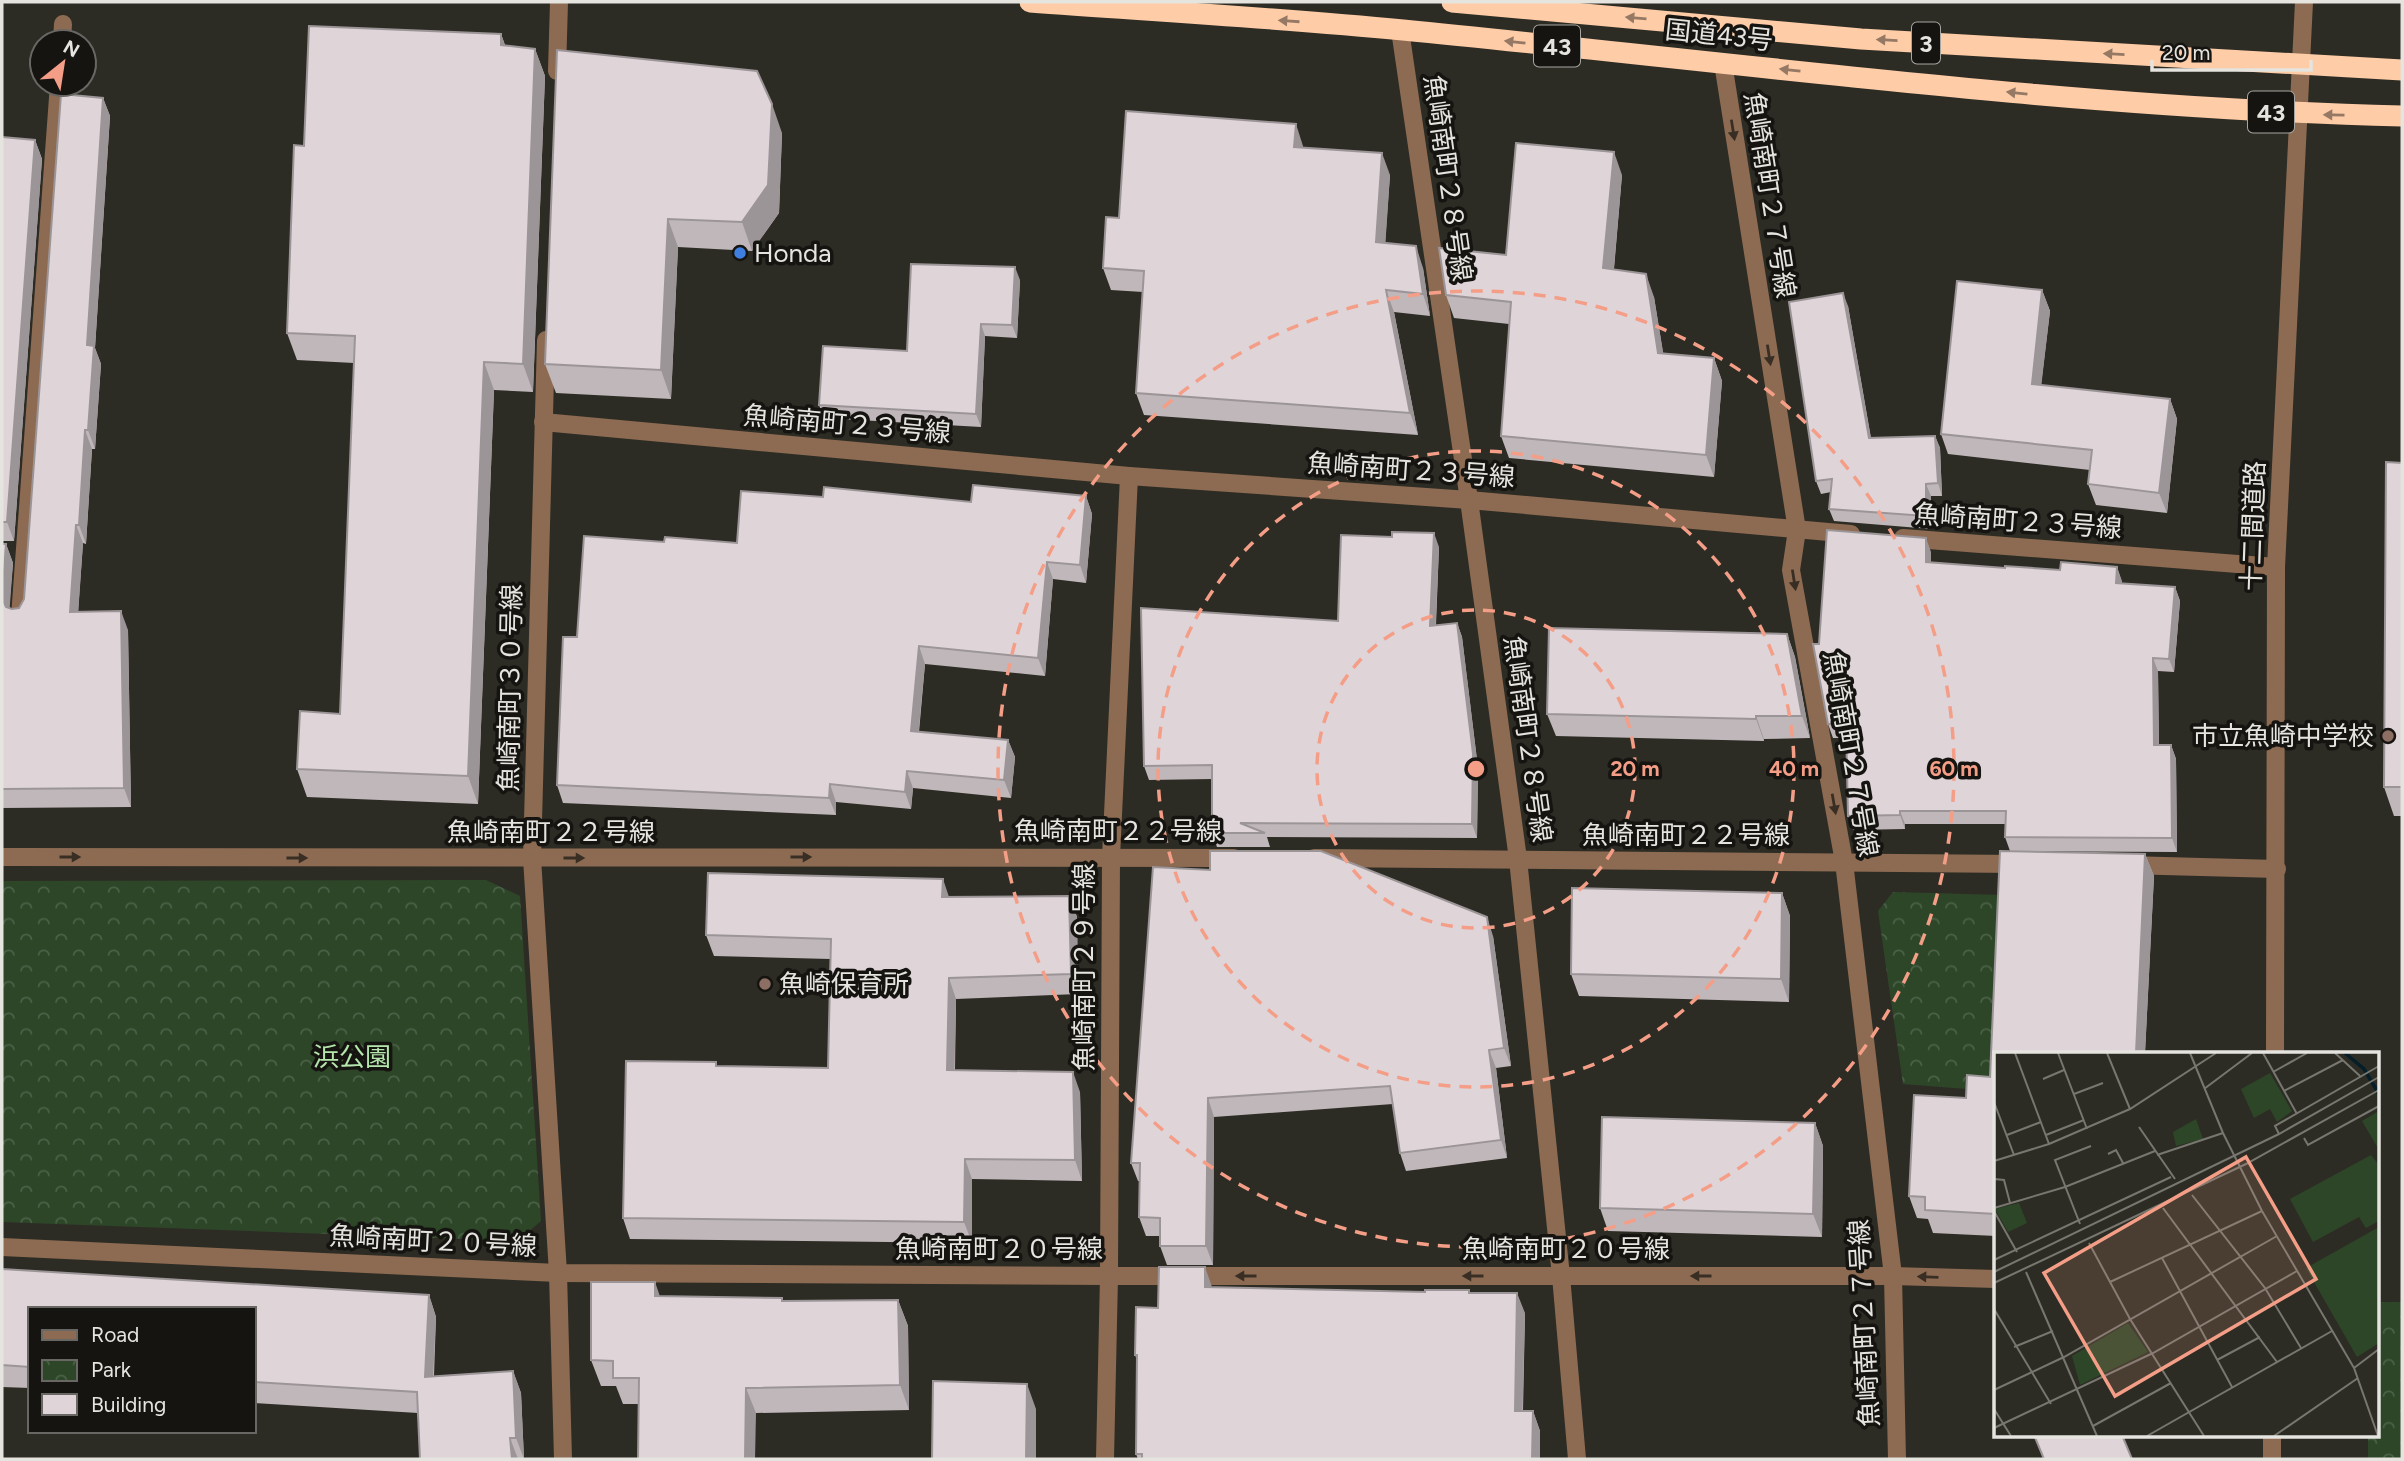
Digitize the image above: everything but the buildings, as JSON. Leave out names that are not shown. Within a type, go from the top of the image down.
[{"type":"highway","name":"国道43号","points":[[1030,2],[1400,30],[2051,97],[2300,114],[2402,116]]},
{"type":"highway","name":"3","points":[[1451,2],[1861,39],[2402,70]]},
{"type":"street","points":[[556,94],[559,2]]},
{"type":"street","name":"十二間道路","points":[[2275,1052],[2276,567],[2304,2]]},
{"type":"street","points":[[63,24],[63,28]]},
{"type":"street","name":"魚崎南町２８号線","points":[[1400,30],[1518,859],[1577,1459]]},
{"type":"street","name":"魚崎南町２７号線","points":[[1723,63],[1797,530],[1791,570],[1844,862],[1893,1276],[1897,1459]]},
{"type":"street","points":[[20,617],[58,98]]},
{"type":"street","name":"魚崎南町３０号線","points":[[547,326],[532,858],[558,1273],[563,1459]]},
{"type":"street","name":"魚崎南町２３号線","points":[[543,422],[1129,476],[1469,500],[1797,530],[2276,567]]},
{"type":"street","name":"魚崎南町２９号線","points":[[1105,1459],[1109,1276],[1111,857],[1129,476]]},
{"type":"street","points":[[2,551],[24,553]]},
{"type":"street","name":"魚崎南町２２号線","points":[[2,857],[1246,858]]},
{"type":"street","name":"魚崎南町２２号線","points":[[1301,858],[2039,864]]},
{"type":"street","points":[[2109,865],[2277,869]]},
{"type":"street","name":"魚崎南町２０号線","points":[[2,1247],[558,1273],[1893,1276],[1994,1279]]},
{"type":"street","points":[[2272,1436],[2272,1459]]},
{"type":"green space","name":"浜公園","points":[[486,880],[520,896],[541,1221],[518,1241],[2,1222],[2,881]]},
{"type":"green space","points":[[1893,892],[2003,895],[1993,1091],[1903,1084],[1878,911]]},
{"type":"green space","points":[[2380,1302],[2402,1302],[2402,1459],[2368,1459],[2368,1436],[2380,1436]]},
{"type":"place","name":"Honda","points":[[740,253]]},
{"type":"place","name":"市立魚崎中学校","points":[[2388,736]]},
{"type":"place","name":"魚崎保育所","points":[[765,984]]}]
